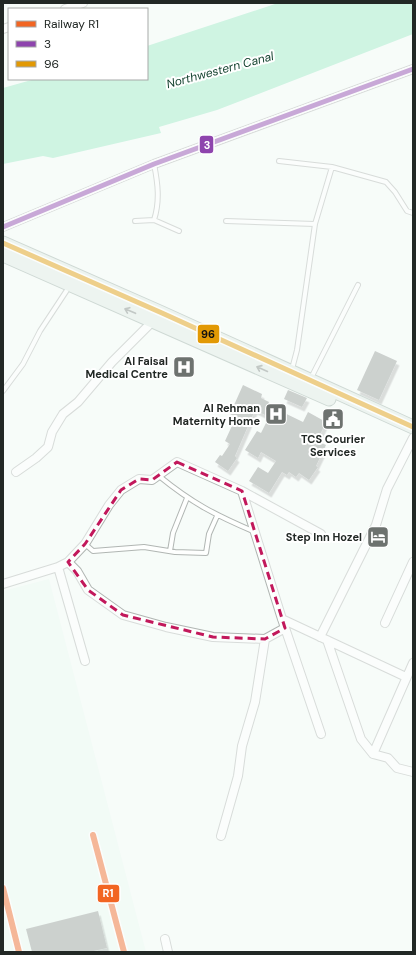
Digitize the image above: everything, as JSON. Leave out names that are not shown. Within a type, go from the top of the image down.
[{"type":"main road","points":[[3,238],[9,246],[413,437]]},
{"type":"main road","points":[[3,256],[70,285],[157,317],[291,372],[413,427]]},
{"type":"street","points":[[68,8],[83,3]]},
{"type":"street","points":[[3,227],[154,164],[413,69]]},
{"type":"street","points":[[16,472],[36,458],[48,446],[52,432],[63,414],[78,402],[112,362],[157,317]]},
{"type":"street","points":[[413,437],[387,489],[376,525],[324,639],[361,739],[373,754],[388,758],[397,768],[413,772]]},
{"type":"street","points":[[3,584],[58,567],[68,562],[85,544],[109,505],[121,490],[139,479],[152,480],[177,462],[242,491],[321,534]]},
{"type":"street","points":[[242,491],[282,619],[321,734]]},
{"type":"street","points":[[68,562],[77,572],[88,590],[123,615],[166,627],[213,637],[265,639],[285,628]]},
{"type":"street","points":[[385,623],[413,562]]},
{"type":"street","points":[[58,567],[85,661]]},
{"type":"street","points":[[282,619],[406,677]]},
{"type":"street","points":[[221,836],[236,783],[242,746],[255,702],[265,639]]},
{"type":"street","points":[[373,754],[413,663]]},
{"type":"street","points":[[165,939],[168,952]]},
{"type":"lane","points":[[279,161],[332,167],[386,182],[395,192],[407,211],[413,213]]},
{"type":"lane","points":[[154,164],[158,184],[159,206],[154,220]]},
{"type":"lane","points":[[291,372],[297,350],[315,224],[332,167]]},
{"type":"lane","points":[[135,221],[154,220],[179,231]]},
{"type":"lane","points":[[226,221],[315,224]]},
{"type":"lane","points":[[3,391],[23,364],[40,331],[70,285]]},
{"type":"lane","points":[[310,380],[358,285]]},
{"type":"lane","points":[[159,476],[187,498],[217,516],[255,532]]},
{"type":"lane","points":[[170,551],[173,533],[187,498]]},
{"type":"lane","points":[[85,544],[93,551],[144,547],[170,551],[206,553],[209,534],[217,516]]},
{"type":"highlighted area","points":[[177,462],[242,491],[285,628],[265,639],[213,637],[123,615],[88,590],[68,562],[85,544],[121,490],[139,479],[152,480]]},
{"type":"shaded area","points":[[49,579],[146,952],[3,952],[3,591]]},
{"type":"water","name":"Northwestern Canal","points":[[278,3],[413,3],[413,34],[217,110],[159,127],[161,133],[53,158],[43,156],[3,164],[3,88],[31,80],[148,80],[148,46]]},
{"type":"building","points":[[375,351],[397,361],[379,400],[357,390]]},
{"type":"building","points":[[243,385],[262,394],[261,398],[269,402],[268,405],[303,422],[308,412],[326,422],[317,441],[326,445],[316,466],[318,467],[309,480],[299,473],[296,477],[289,472],[287,475],[282,472],[269,493],[249,481],[258,467],[268,473],[276,461],[261,452],[258,458],[245,450],[257,431],[261,433],[269,417],[255,410],[235,456],[237,458],[228,471],[215,462],[220,455],[222,456],[230,444],[225,441],[236,417],[230,414]]},
{"type":"building","points":[[288,390],[307,398],[302,407],[284,399]]},
{"type":"building","points":[[98,911],[107,948],[89,952],[32,952],[26,929]]},
{"type":"rail line","name":"R1","points":[[93,835],[124,952]]},
{"type":"rail line","name":"R1","points":[[3,888],[19,952]]},
{"type":"transit line","name":"3","points":[[3,227],[154,164],[413,69]]},
{"type":"transit line","name":"96","points":[[3,243],[162,313],[413,427]]},
{"type":"place","name":"Al Faisal Medical Centre","points":[[184,367]]},
{"type":"place","name":"Al Rehman Maternity Home","points":[[276,414]]},
{"type":"place","name":"TCS Courier Services","points":[[333,419]]},
{"type":"place","name":"Step Inn Hozel","points":[[378,537]]}]
